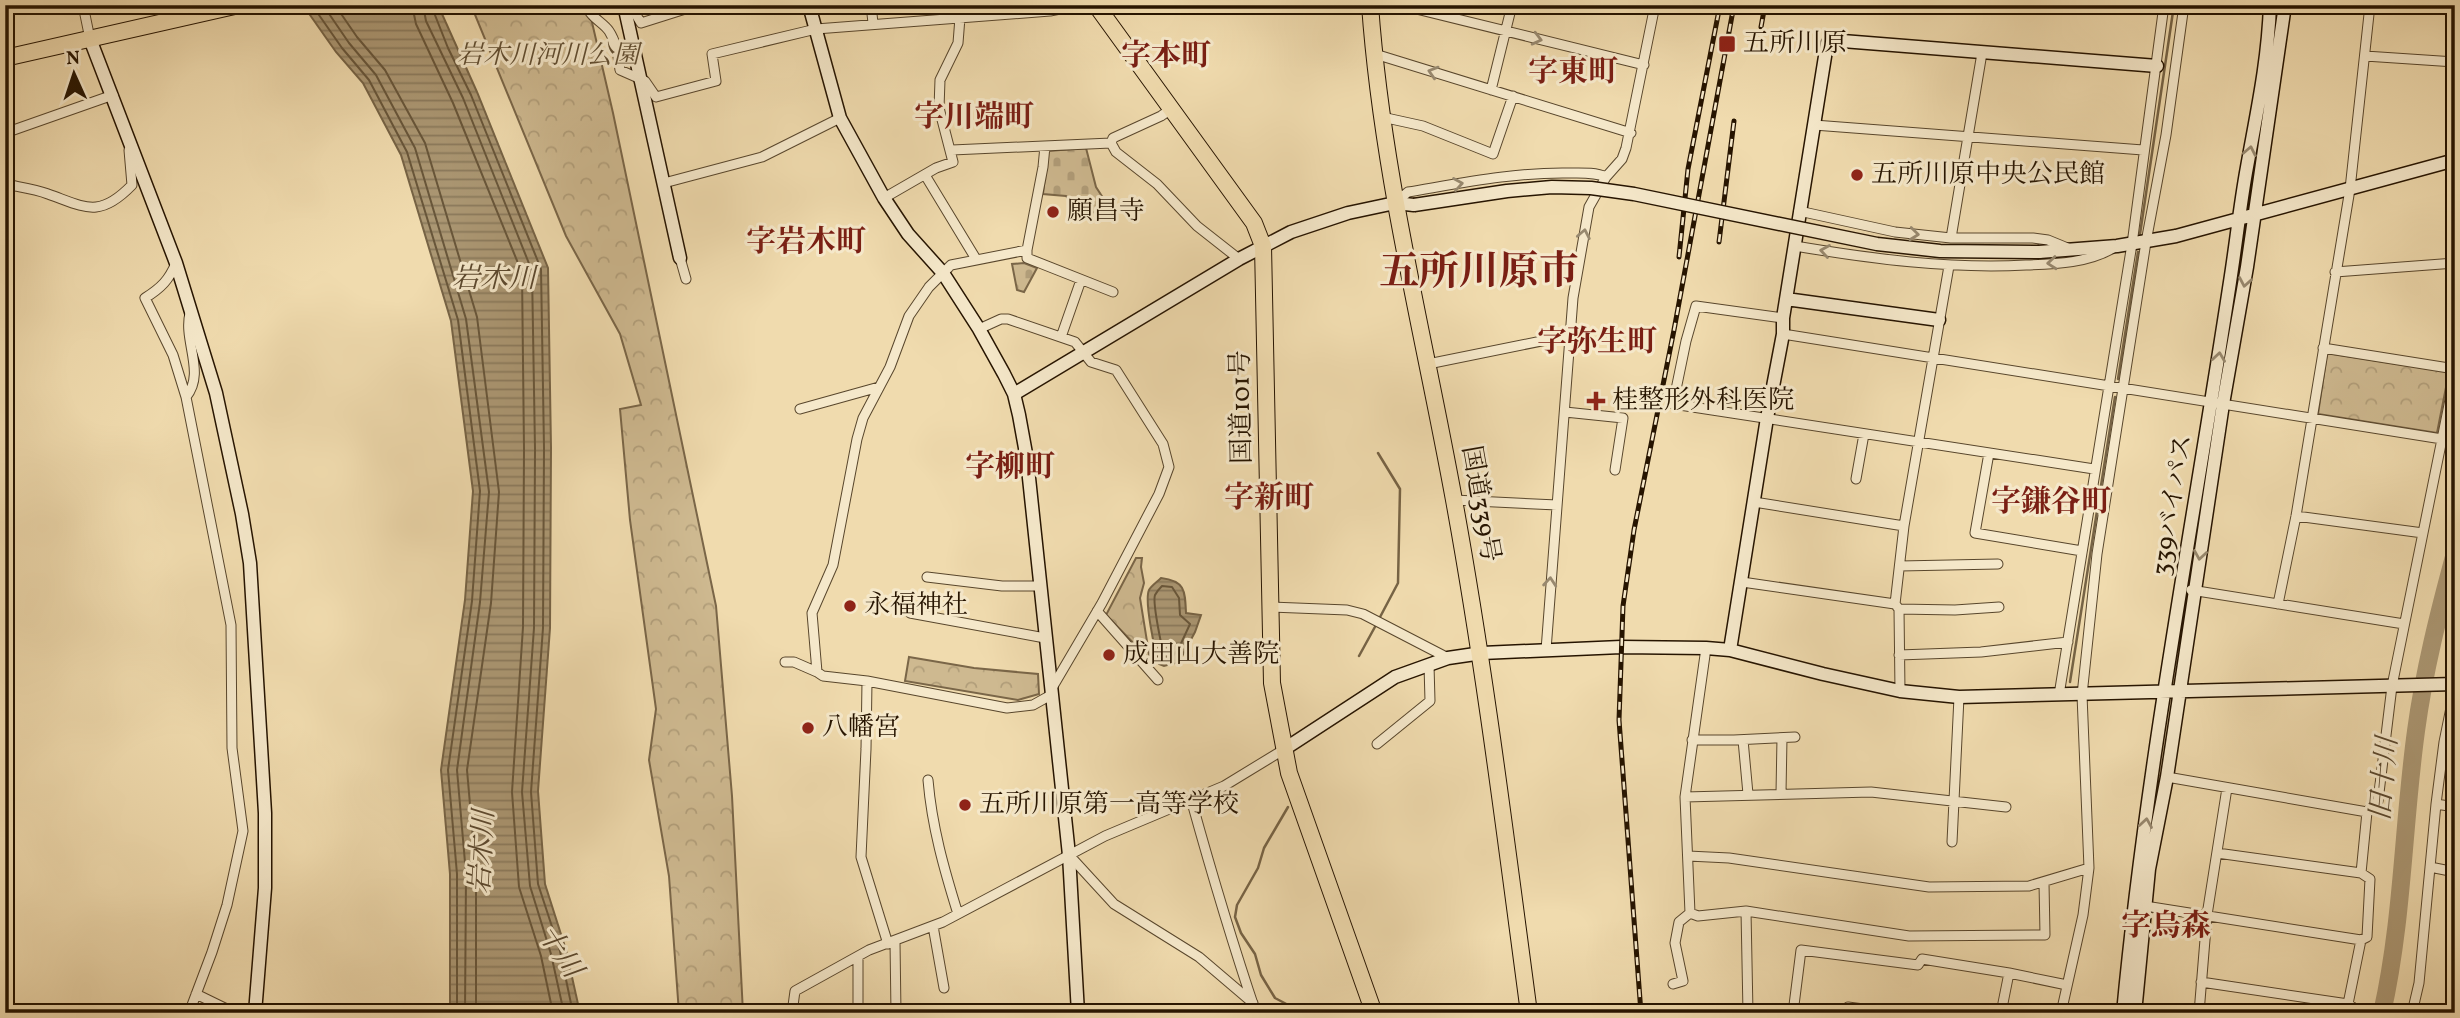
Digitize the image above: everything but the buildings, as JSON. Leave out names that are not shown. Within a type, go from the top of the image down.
[{"type":"highway","points":[[5,58],[239,5]]},
{"type":"highway","name":"国道101号","points":[[1096,5],[1254,223],[1263,246],[1272,683],[1289,773],[1374,1013]]},
{"type":"highway","name":"国道339号","points":[[1370,5],[1395,204],[1482,653],[1530,1013]]},
{"type":"street","points":[[587,5],[588,12],[608,29],[615,41],[620,71],[645,82],[656,97],[716,81],[712,54],[816,29],[1050,11],[1080,5]]},
{"type":"street","points":[[624,5],[686,279]]},
{"type":"street","points":[[630,5],[641,23],[698,5]]},
{"type":"street","points":[[809,5],[841,118],[861,160],[908,234],[943,273],[979,329],[1014,394],[1027,459],[1069,856],[1078,1013]]},
{"type":"street","points":[[871,5],[873,23]]},
{"type":"street","points":[[884,198],[925,174],[953,162],[939,108],[940,80],[958,43],[961,5]]},
{"type":"street","points":[[1399,5],[1644,65]]},
{"type":"street","points":[[1491,90],[1512,5]]},
{"type":"street","points":[[1546,650],[1573,298],[1589,207],[1606,177],[1622,159],[1631,134],[1655,5]]},
{"type":"street","points":[[2059,695],[2132,244],[2165,5]]},
{"type":"street","points":[[2061,1013],[2083,915],[2089,868],[2082,695],[2097,554],[2184,5]]},
{"type":"street","name":"339バイパス","points":[[2123,1013],[2139,868],[2165,692],[2188,589],[2218,403],[2240,218],[2266,64],[2270,5]]},
{"type":"street","points":[[2218,403],[2255,214],[2285,5]]},
{"type":"street","points":[[2278,604],[2296,516],[2350,188],[2370,5]]},
{"type":"street","points":[[83,6],[127,134],[176,263],[216,393],[242,514],[250,563],[265,813],[265,888],[255,1013]]},
{"type":"street","points":[[1730,650],[1783,334],[1799,211],[1827,44],[1830,40],[2157,65]]},
{"type":"street","points":[[1951,239],[1982,53]]},
{"type":"street","points":[[1375,54],[1631,134]]},
{"type":"street","points":[[2365,56],[2455,62]]},
{"type":"street","points":[[5,133],[113,95]]},
{"type":"street","points":[[1382,117],[1423,126],[1493,154],[1514,96]]},
{"type":"street","points":[[1111,143],[1113,138],[1171,109]]},
{"type":"street","points":[[664,183],[762,157],[841,118]]},
{"type":"street","points":[[1814,125],[2143,150]]},
{"type":"street","points":[[5,184],[47,193],[89,209],[112,201],[132,186],[127,134]]},
{"type":"street","points":[[952,150],[1111,143]]},
{"type":"street","points":[[1111,143],[1116,152],[1157,184],[1197,226],[1240,259]]},
{"type":"street","points":[[1045,146],[1027,258],[1113,292]]},
{"type":"street","points":[[1014,394],[1263,246],[1321,220],[1395,204],[1414,205],[1552,187],[1591,188],[1634,194],[1877,244],[1940,251],[2039,252],[2146,242],[2455,160]]},
{"type":"street","points":[[1395,204],[1408,192],[1508,176],[1543,172],[1584,173],[1606,177]]},
{"type":"street","points":[[925,174],[976,259]]},
{"type":"street","points":[[1799,211],[1895,232],[1951,239],[2033,238],[2048,240],[2073,250]]},
{"type":"street","points":[[1795,246],[1894,261],[1949,266],[2014,266],[2080,261],[2104,254],[2117,246]]},
{"type":"street","points":[[817,673],[812,613],[833,565],[863,418],[890,367],[909,316],[929,287],[951,265],[1027,250]]},
{"type":"street","points":[[176,263],[162,288],[145,298],[173,355],[186,397],[231,625],[232,748],[243,831],[227,905],[189,1013]]},
{"type":"street","points":[[2335,272],[2455,263]]},
{"type":"street","points":[[1899,691],[1897,607],[1904,527],[1949,266]]},
{"type":"street","points":[[1060,337],[1081,280]]},
{"type":"street","points":[[1786,299],[1939,320]]},
{"type":"street","points":[[1783,318],[1696,306],[1685,341],[1673,404],[2094,469]]},
{"type":"street","points":[[186,397],[191,391],[195,372],[188,324],[191,311]]},
{"type":"street","points":[[785,662],[793,662],[823,676],[866,681],[1007,708],[1033,705],[1051,693],[1159,494],[1169,467],[1163,444],[1116,370],[1091,362],[1075,342],[1008,319],[1001,319],[979,329]]},
{"type":"street","points":[[1783,334],[2442,439]]},
{"type":"street","points":[[1428,364],[1571,335]]},
{"type":"street","points":[[173,355],[191,342]]},
{"type":"street","points":[[2323,348],[2455,369]]},
{"type":"street","points":[[2361,873],[2367,812],[2378,801],[2392,686],[2455,375]]},
{"type":"street","points":[[800,409],[879,387]]},
{"type":"street","points":[[1565,412],[1623,418],[1615,470]]},
{"type":"street","points":[[1856,479],[1864,434]]},
{"type":"street","points":[[1989,453],[1975,533],[2082,551]]},
{"type":"street","points":[[1454,500],[1557,505]]},
{"type":"street","points":[[1754,502],[1904,527]]},
{"type":"street","points":[[2296,516],[2423,533]]},
{"type":"street","points":[[1900,566],[1998,564]]},
{"type":"street","points":[[927,577],[1002,586],[1040,586]]},
{"type":"street","points":[[1742,582],[1897,607],[1955,610],[1999,607]]},
{"type":"street","points":[[2135,1013],[2149,869],[2167,778],[2179,692],[2188,589],[2404,624]]},
{"type":"street","points":[[1271,607],[1347,610],[1363,614],[1448,659]]},
{"type":"street","points":[[1097,611],[1158,680]]},
{"type":"street","points":[[910,613],[1045,638]]},
{"type":"street","points":[[1899,655],[1981,652],[2068,642]]},
{"type":"street","points":[[792,1013],[794,991],[858,957],[958,914],[1105,836],[1224,786],[1395,677],[1429,664],[1482,653],[1621,647],[1730,650],[1899,691],[1959,697],[2454,686],[2450,736],[2436,804],[2419,983],[2412,1013]]},
{"type":"street","points":[[1690,913],[1685,797],[1706,648]]},
{"type":"street","points":[[1377,744],[1430,701],[1429,664]]},
{"type":"street","points":[[866,681],[866,749],[860,857],[891,943],[896,1013]]},
{"type":"street","points":[[1952,842],[1959,697]]},
{"type":"street","points":[[1692,740],[1795,737]]},
{"type":"street","points":[[1781,793],[1782,738]]},
{"type":"street","points":[[1743,740],[1748,794]]},
{"type":"street","points":[[2167,778],[2367,812]]},
{"type":"street","points":[[928,780],[931,815],[940,859],[958,914]]},
{"type":"street","points":[[2199,1013],[2207,915],[2228,788]]},
{"type":"street","points":[[1685,797],[1871,792],[2006,807]]},
{"type":"street","points":[[1191,799],[1228,931],[1255,1008]]},
{"type":"street","points":[[2436,804],[2455,807]]},
{"type":"street","points":[[2145,906],[2361,940],[2367,937],[2370,879],[2361,873],[2217,853]]},
{"type":"street","points":[[1069,856],[1114,904],[1199,957],[1255,1008]]},
{"type":"street","points":[[1688,856],[1729,858],[1929,887],[2029,886],[2089,868]]},
{"type":"street","points":[[2430,867],[2455,872]]},
{"type":"street","points":[[1690,913],[1698,916],[1746,911],[1909,936],[2045,935],[2044,883]]},
{"type":"street","points":[[1746,911],[1748,1013]]},
{"type":"street","points":[[1673,984],[1683,981],[1675,943],[1679,922],[1690,913]]},
{"type":"street","points":[[933,926],[944,988]]},
{"type":"street","points":[[2201,982],[2351,1008],[2361,940]]},
{"type":"street","points":[[1793,1013],[1801,950],[1918,965],[1922,959],[2067,985]]},
{"type":"street","points":[[858,957],[858,1013]]},
{"type":"street","points":[[2001,1013],[2009,974]]},
{"type":"street","points":[[196,994],[235,1013]]},
{"type":"street","points":[[1847,1013],[1848,1007],[1894,1013]]},
{"type":"green space","name":"岩木川河川公園","points":[[471,5],[588,5],[716,606],[732,796],[743,1013],[679,1013],[669,876],[649,760],[656,709],[630,520],[620,409],[641,405],[620,334],[566,236]]},
{"type":"green space","points":[[1086,148],[1096,187],[1107,204],[1084,218],[1084,207],[1074,205],[1066,196],[1043,194],[1048,151]]},
{"type":"green space","points":[[1024,263],[1037,268],[1024,292],[1017,290],[1012,264]]},
{"type":"green space","points":[[2327,353],[2449,372],[2437,433],[2318,414]]},
{"type":"green space","points":[[1136,558],[1142,558],[1144,583],[1140,598],[1150,660],[1106,615]]},
{"type":"green space","points":[[909,657],[974,668],[1038,674],[1039,694],[1018,700],[905,681]]},
{"type":"water","name":"岩木川","points":[[303,5],[438,5],[477,92],[548,268],[550,628],[538,791],[545,884],[566,950],[580,1013],[450,1013],[450,874],[441,770],[465,600],[473,491],[451,321],[401,155],[363,83],[336,52]]},
{"type":"water","points":[[1161,578],[1169,579],[1182,588],[1186,613],[1201,615],[1179,662],[1164,666],[1159,664],[1157,658],[1148,604],[1149,590]]},
{"type":"waterway","points":[[2140,234],[2174,5]]},
{"type":"waterway","points":[[2118,379],[2138,252]]},
{"type":"waterway","points":[[2070,682],[2115,397]]},
{"type":"waterway","points":[[1378,453],[1400,489],[1398,583],[1379,619]]},
{"type":"waterway","name":"旧十川","points":[[2382,1013],[2399,908],[2419,709],[2432,642],[2455,553]]},
{"type":"waterway","points":[[1359,656],[1376,625]]},
{"type":"waterway","points":[[1288,807],[1264,848],[1258,868],[1237,905],[1235,917],[1241,933],[1255,954],[1261,975],[1275,998],[1292,1007],[1296,1013]]},
{"type":"railway","points":[[1679,257],[1688,169],[1720,5]]},
{"type":"railway","points":[[1641,1013],[1619,720],[1623,606],[1634,530],[1734,5]]},
{"type":"railway","points":[[1761,27],[1765,5]]},
{"type":"railway","points":[[1719,242],[1734,121]]},
{"type":"place","name":"五所川原","points":[[1727,44]]},
{"type":"place","name":"五所川原中央公民館","points":[[1857,175]]},
{"type":"place","name":"願昌寺","points":[[1053,212]]},
{"type":"place","name":"桂整形外科医院","points":[[1596,401]]},
{"type":"place","name":"永福神社","points":[[850,606]]},
{"type":"place","name":"成田山大善院","points":[[1109,655]]},
{"type":"place","name":"八幡宮","points":[[808,728]]},
{"type":"place","name":"五所川原第一高等学校","points":[[965,805]]},
{"type":"district","name":"字本町","points":[[1166,57]]},
{"type":"district","name":"字東町","points":[[1573,73]]},
{"type":"district","name":"字川端町","points":[[974,118]]},
{"type":"district","name":"字岩木町","points":[[806,243]]},
{"type":"district","name":"五所川原市","points":[[1479,274]]},
{"type":"district","name":"字弥生町","points":[[1597,343]]},
{"type":"district","name":"字柳町","points":[[1010,468]]},
{"type":"district","name":"字新町","points":[[1269,499]]},
{"type":"district","name":"字鎌谷町","points":[[2051,503]]},
{"type":"district","name":"字烏森","points":[[2166,927]]},
{"type":"water label","name":"十川","points":[[559,952]]}]
